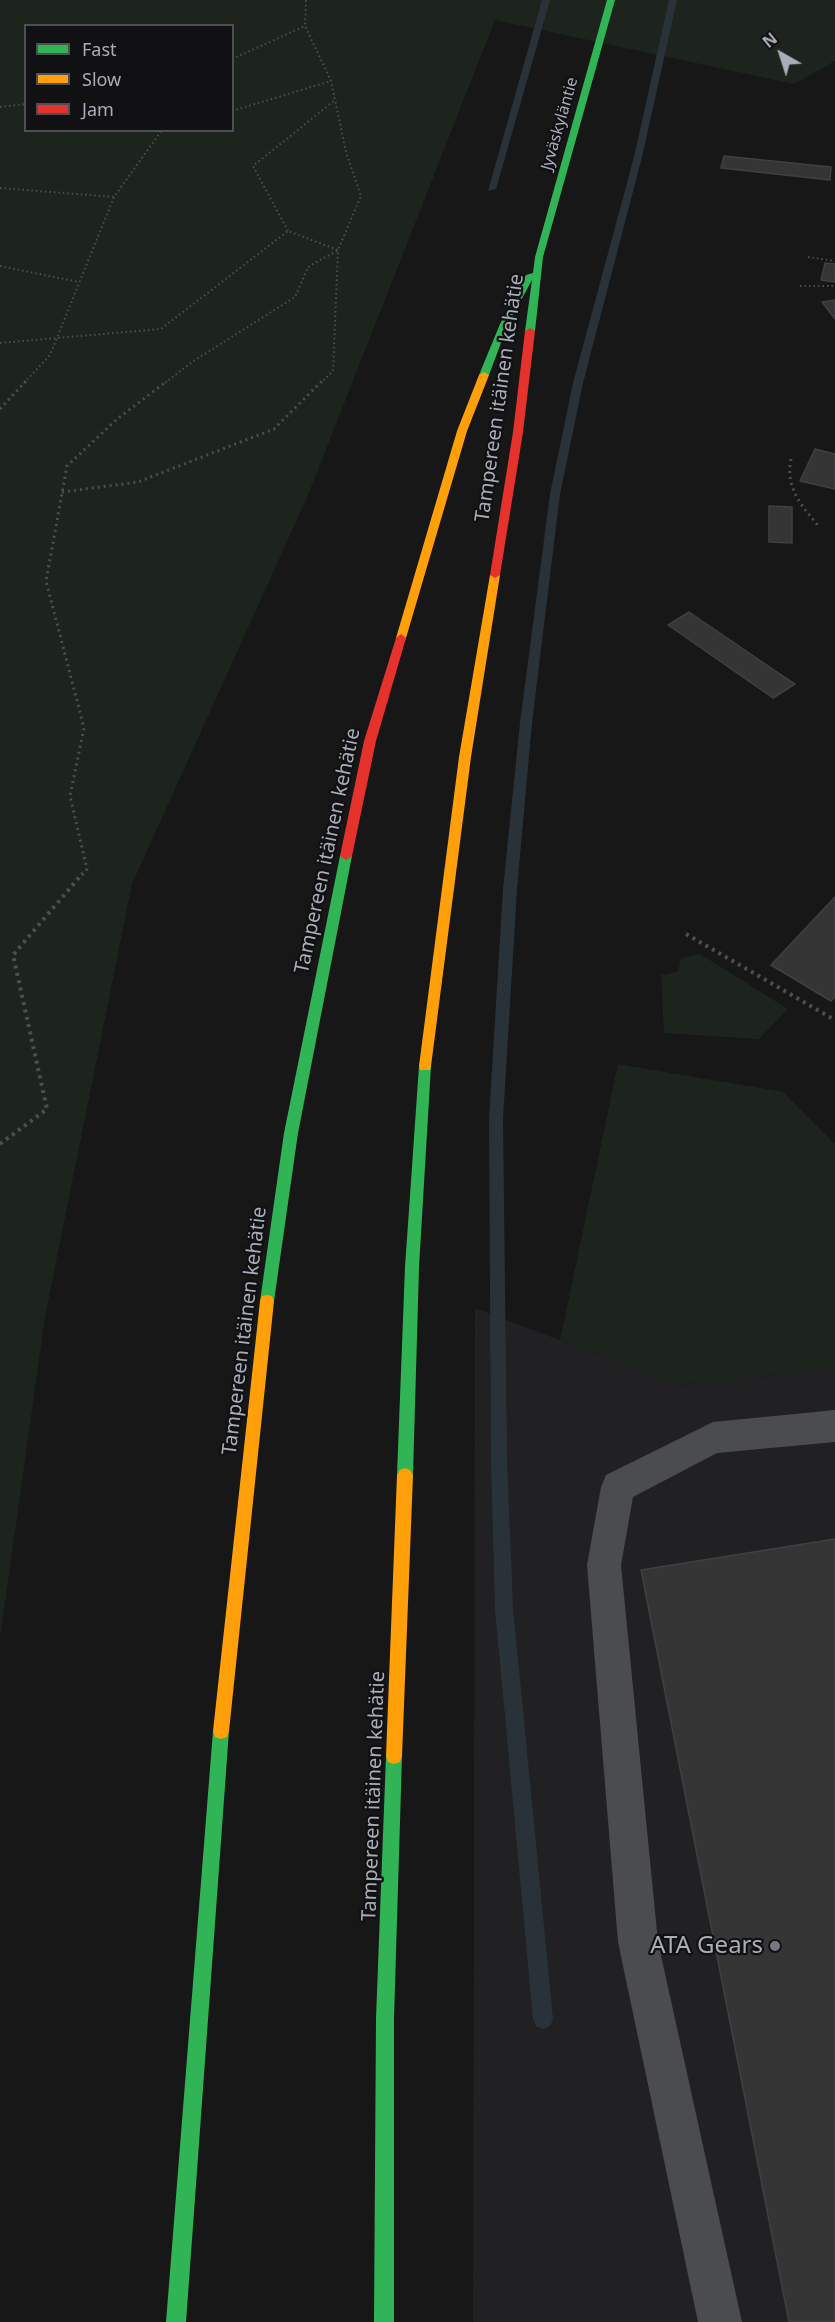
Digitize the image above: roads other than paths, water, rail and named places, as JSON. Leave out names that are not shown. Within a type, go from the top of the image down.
[{"type":"highway","name":"Jyväskyläntie","points":[[539,258],[611,0]]},
{"type":"highway","name":"Tampereen itäinen kehätie","points":[[176,2322],[225,1681],[276,1216],[301,1075],[370,741],[462,431],[504,324],[539,258]]},
{"type":"highway","name":"Tampereen itäinen kehätie","points":[[384,2322],[386,1994],[412,1267],[424,1076],[465,757],[518,432],[539,258]]},
{"type":"lane","points":[[720,2322],[638,1942],[604,1565],[618,1487],[713,1438],[835,1426]]},
{"type":"waterway","points":[[491,189],[546,0]]},
{"type":"waterway","points":[[543,2019],[504,1608],[499,1461],[496,1119],[510,889],[526,723],[555,494],[578,383],[638,157],[673,0]]},
{"type":"place","name":"ATA Gears","points":[[775,1946]]}]
